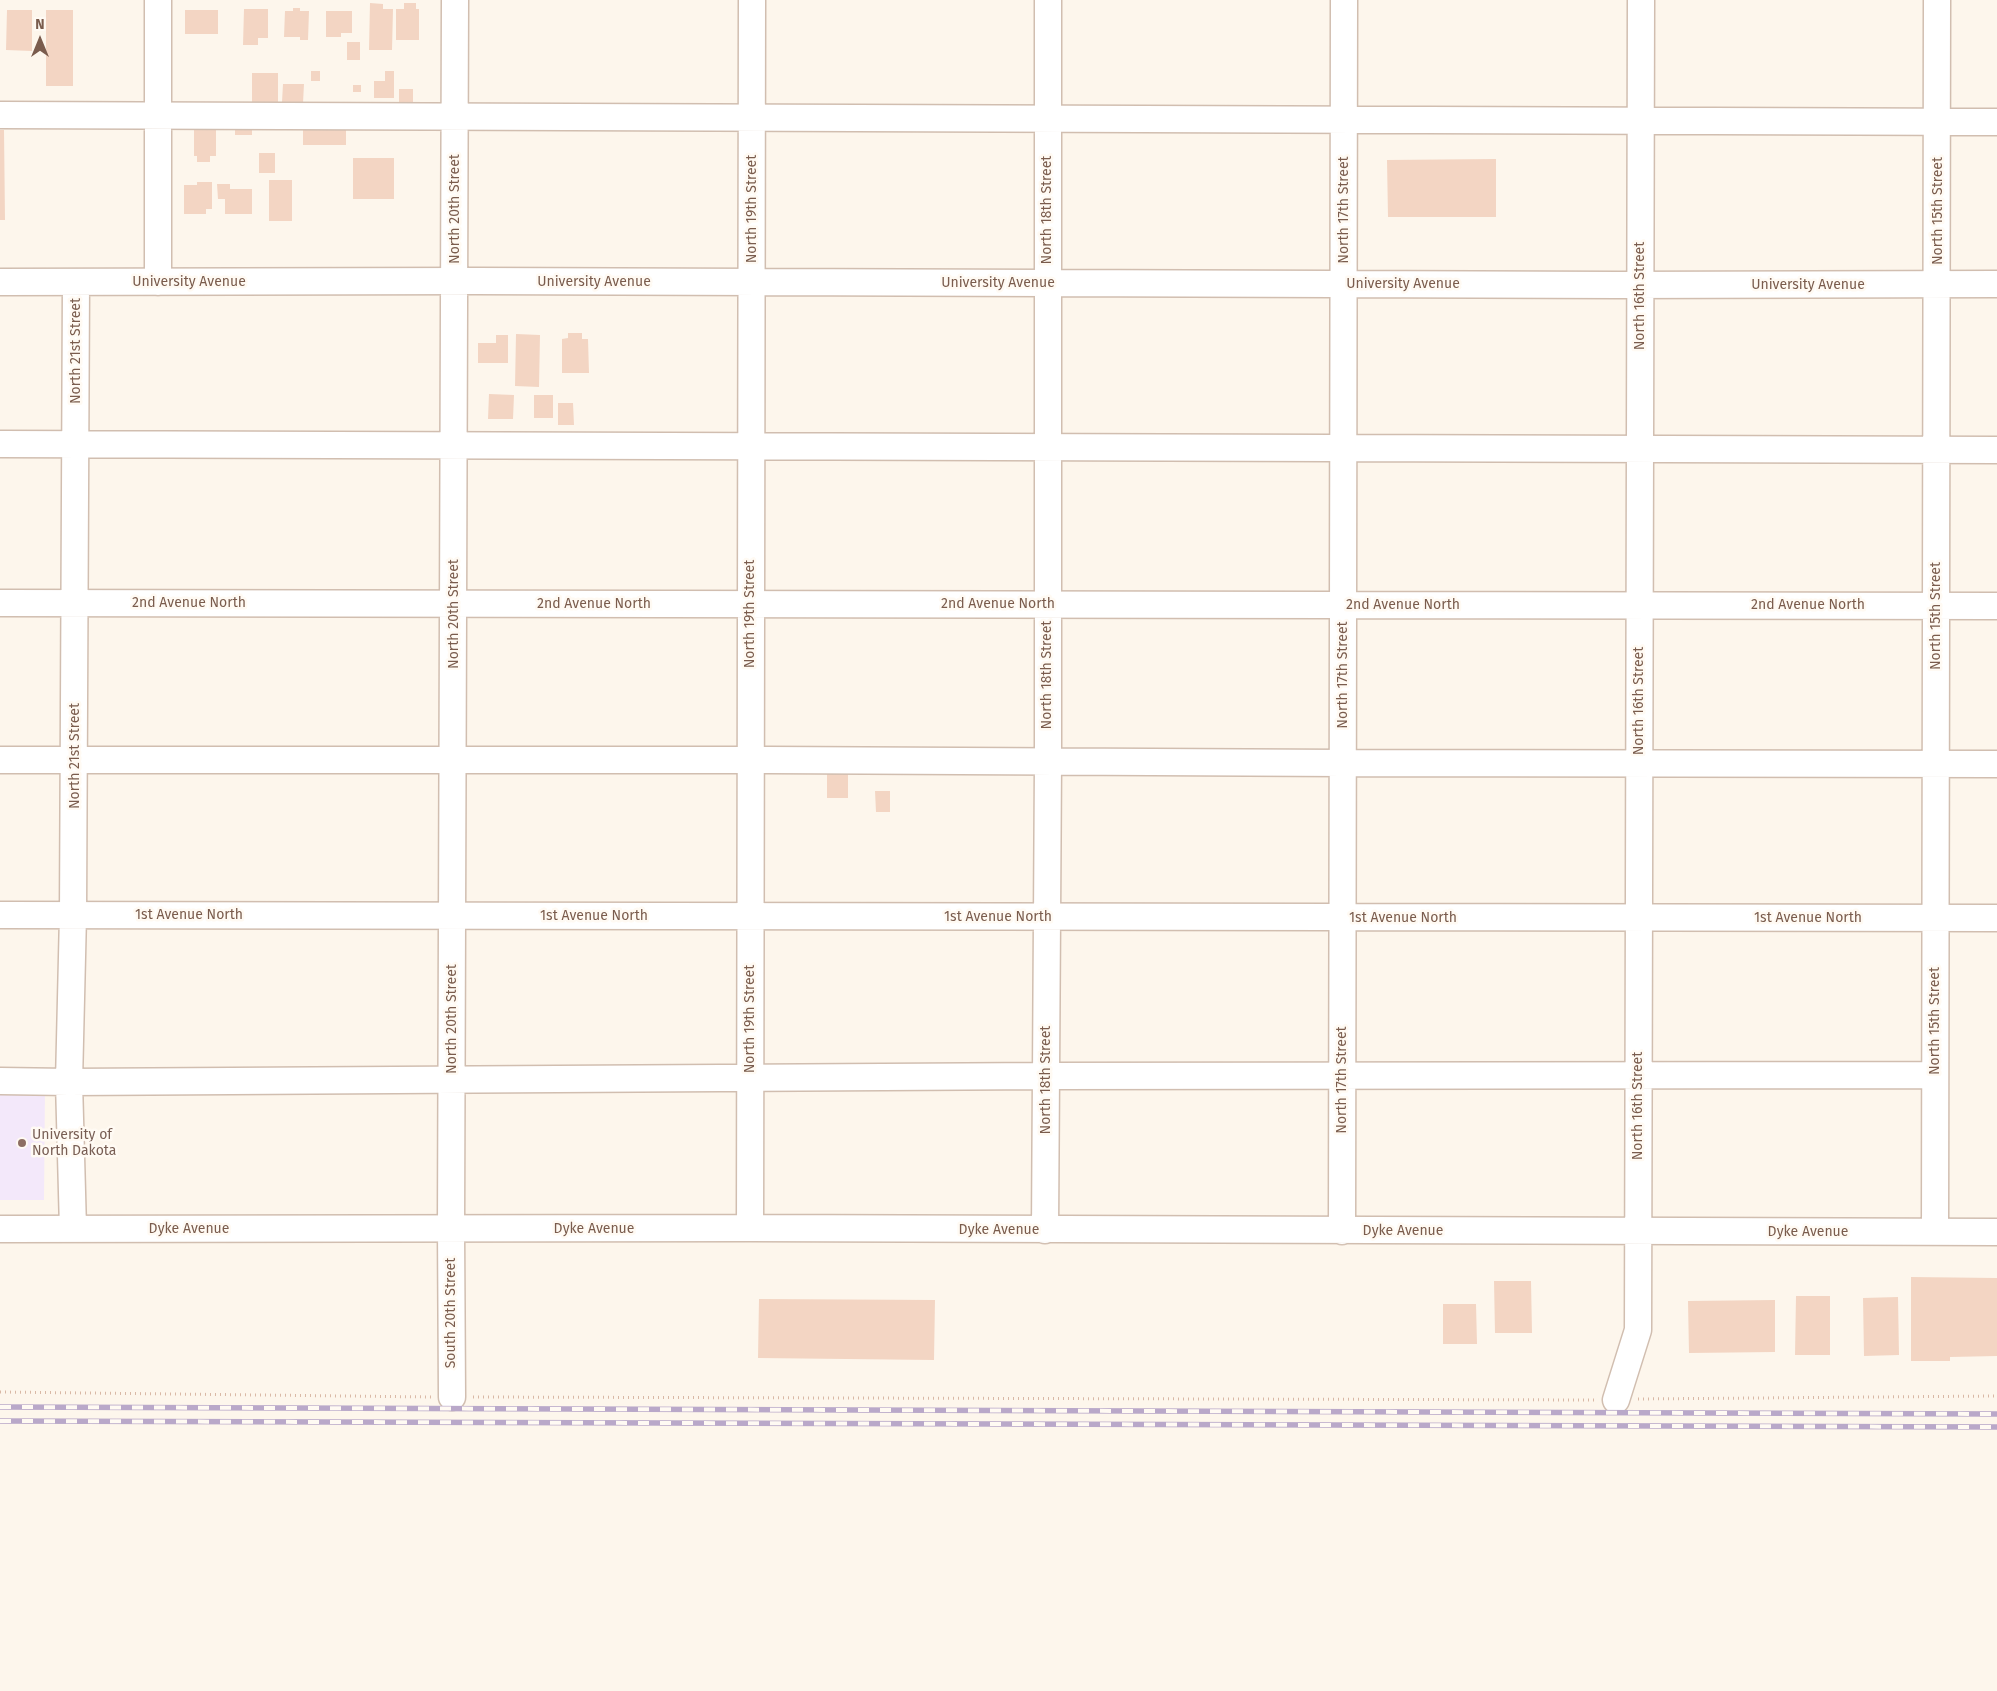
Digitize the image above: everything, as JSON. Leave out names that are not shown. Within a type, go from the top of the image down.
[{"type":"street","points":[[158,0],[158,282]]},
{"type":"street","name":"North 20th Street","points":[[451,1229],[455,0]]},
{"type":"street","name":"North 19th Street","points":[[750,1228],[752,0]]},
{"type":"street","name":"North 18th Street","points":[[1045,1230],[1048,762],[1048,0]]},
{"type":"street","name":"North 17th Street","points":[[1342,1230],[1344,0]]},
{"type":"street","name":"North 16th Street","points":[[1616,1400],[1638,1330],[1641,0]]},
{"type":"street","name":"North 15th Street","points":[[1934,1232],[1938,284],[1937,0]]},
{"type":"street","points":[[0,115],[1997,122]]},
{"type":"street","name":"University Avenue","points":[[0,282],[1997,284]]},
{"type":"street","name":"North 21st Street","points":[[73,1229],[69,1082],[73,915],[76,603],[76,282]]},
{"type":"street","points":[[0,444],[1997,450]]},
{"type":"street","name":"2nd Avenue North","points":[[0,602],[1997,606]]},
{"type":"street","points":[[0,760],[752,760],[1997,764]]},
{"type":"street","name":"1st Avenue North","points":[[0,915],[1997,918]]},
{"type":"street","points":[[0,1081],[750,1080],[1046,1076],[1935,1075]]},
{"type":"street","name":"Dyke Avenue","points":[[0,1229],[750,1228],[1997,1232]]},
{"type":"street","name":"South 20th Street","points":[[451,1229],[452,1397]]},
{"type":"path","points":[[0,1392],[452,1397],[1616,1400],[1997,1396]]},
{"type":"shaded area","name":"University of North Dakota","points":[[0,1087],[45,1087],[44,1200],[0,1200]]},
{"type":"building","points":[[370,3],[383,4],[383,9],[393,9],[392,50],[369,50]]},
{"type":"building","points":[[404,3],[416,3],[416,9],[419,9],[419,40],[396,40],[396,9],[404,9]]},
{"type":"building","points":[[293,8],[300,8],[300,11],[309,11],[308,40],[300,40],[300,37],[284,37],[285,11],[293,11]]},
{"type":"building","points":[[244,9],[268,9],[268,38],[258,38],[258,45],[243,45]]},
{"type":"building","points":[[7,10],[32,10],[32,51],[6,50]]},
{"type":"building","points":[[46,10],[73,10],[73,86],[46,86]]},
{"type":"building","points":[[185,10],[218,10],[218,34],[185,34]]},
{"type":"building","points":[[326,11],[352,11],[352,33],[341,33],[341,37],[326,37]]},
{"type":"building","points":[[347,42],[360,42],[360,60],[347,60]]},
{"type":"building","points":[[311,71],[320,71],[320,81],[311,81]]},
{"type":"building","points":[[385,71],[394,71],[394,98],[374,98],[374,81],[385,81]]},
{"type":"building","points":[[252,73],[278,73],[278,102],[252,102]]},
{"type":"building","points":[[283,84],[304,84],[303,103],[282,102]]},
{"type":"building","points":[[353,85],[361,85],[361,92],[353,92]]},
{"type":"building","points":[[399,89],[413,89],[413,102],[399,102]]},
{"type":"building","points":[[235,121],[252,121],[252,135],[235,135]]},
{"type":"building","points":[[194,125],[216,125],[216,156],[210,156],[210,162],[197,162],[197,156],[194,156]]},
{"type":"building","points":[[303,128],[346,128],[346,145],[303,145]]},
{"type":"building","points":[[0,130],[4,130],[5,220],[0,220]]},
{"type":"building","points":[[259,153],[275,153],[275,173],[259,173]]},
{"type":"building","points":[[353,158],[394,158],[394,199],[353,199]]},
{"type":"building","points":[[1496,159],[1496,217],[1388,217],[1387,160]]},
{"type":"building","points":[[269,180],[292,180],[292,221],[269,221]]},
{"type":"building","points":[[197,182],[212,182],[212,209],[206,209],[206,214],[184,214],[184,185],[197,185]]},
{"type":"building","points":[[217,184],[230,184],[230,189],[252,189],[252,214],[225,214],[225,199],[218,199]]},
{"type":"building","points":[[568,333],[582,333],[582,339],[588,339],[589,373],[562,373],[562,339],[568,338]]},
{"type":"building","points":[[516,334],[540,335],[539,387],[515,386]]},
{"type":"building","points":[[496,335],[508,335],[508,363],[478,363],[478,343],[496,343]]},
{"type":"building","points":[[489,394],[514,395],[513,419],[488,419]]},
{"type":"building","points":[[534,395],[553,395],[553,418],[534,418]]},
{"type":"building","points":[[558,403],[573,403],[574,425],[558,425]]},
{"type":"building","points":[[827,767],[848,767],[848,798],[827,798]]},
{"type":"building","points":[[875,791],[890,791],[890,812],[876,812]]},
{"type":"building","points":[[1911,1277],[1997,1278],[1997,1356],[1950,1357],[1950,1361],[1911,1361]]},
{"type":"building","points":[[1494,1281],[1531,1281],[1532,1333],[1495,1333]]},
{"type":"building","points":[[1796,1296],[1830,1296],[1830,1355],[1795,1355]]},
{"type":"building","points":[[1898,1297],[1899,1355],[1864,1356],[1863,1298]]},
{"type":"building","points":[[759,1299],[935,1300],[934,1360],[758,1358]]},
{"type":"building","points":[[1775,1300],[1775,1352],[1689,1353],[1688,1301]]},
{"type":"building","points":[[1443,1304],[1476,1304],[1477,1344],[1443,1344]]},
{"type":"railway","points":[[0,1407],[1997,1414]]},
{"type":"railway","points":[[0,1421],[1997,1427]]},
{"type":"place","name":"University of North Dakota","points":[[22,1143]]}]
